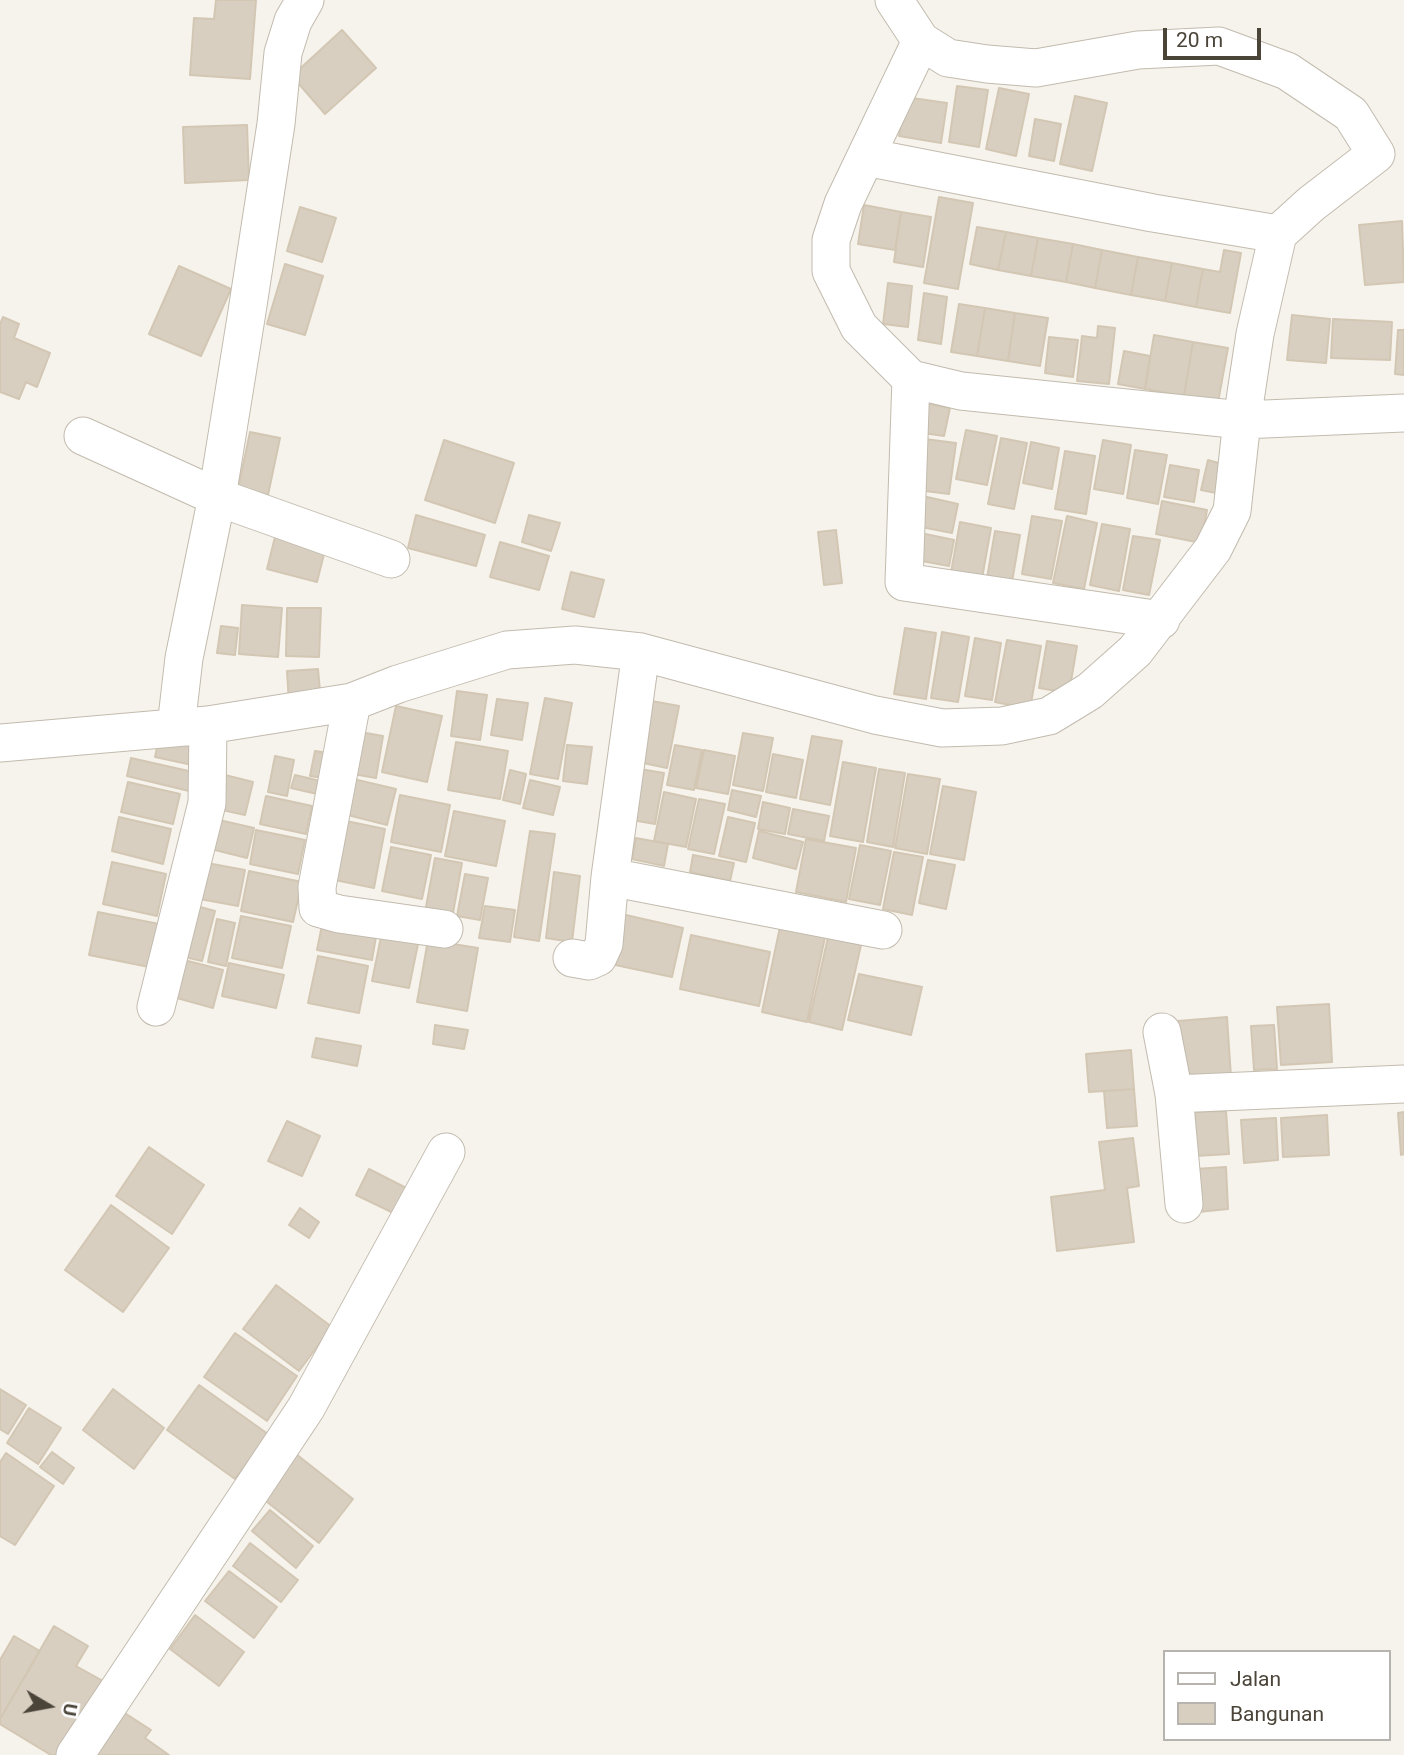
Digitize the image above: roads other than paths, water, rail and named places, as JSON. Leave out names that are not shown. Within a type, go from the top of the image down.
[{"type":"street","points":[[156,1007],[207,803],[192,726],[184,658],[217,497],[276,124],[283,53],[293,21],[305,0]]},
{"type":"street","points":[[0,743],[192,726],[352,702],[398,684],[507,650],[575,645],[640,652],[875,715],[942,728],[1002,726],[1049,716],[1090,691],[1135,651],[1161,620],[1213,549],[1232,511],[1255,334],[1279,234],[1311,204],[1390,154],[1351,114],[1287,71],[1219,46],[1138,50],[1036,68],[987,64],[948,58],[921,41],[894,0]]},
{"type":"street","points":[[921,41],[843,204],[831,240],[831,271],[859,327],[911,379],[961,391],[1242,420],[1404,413]]},
{"type":"street","points":[[866,157],[1153,214],[1279,234]]},
{"type":"street","points":[[911,379],[904,582],[1161,620]]},
{"type":"street","points":[[83,436],[217,497],[391,559]]},
{"type":"street","points":[[572,958],[589,961],[598,957],[604,944],[610,877],[640,652]]},
{"type":"street","points":[[352,702],[317,887],[318,908],[339,914],[444,929]]},
{"type":"street","points":[[610,877],[883,930]]},
{"type":"street","points":[[1163,1032],[1174,1094],[1184,1204]]},
{"type":"street","points":[[1174,1094],[1404,1084]]},
{"type":"street","points":[[75,1755],[306,1408],[446,1152]]}]
